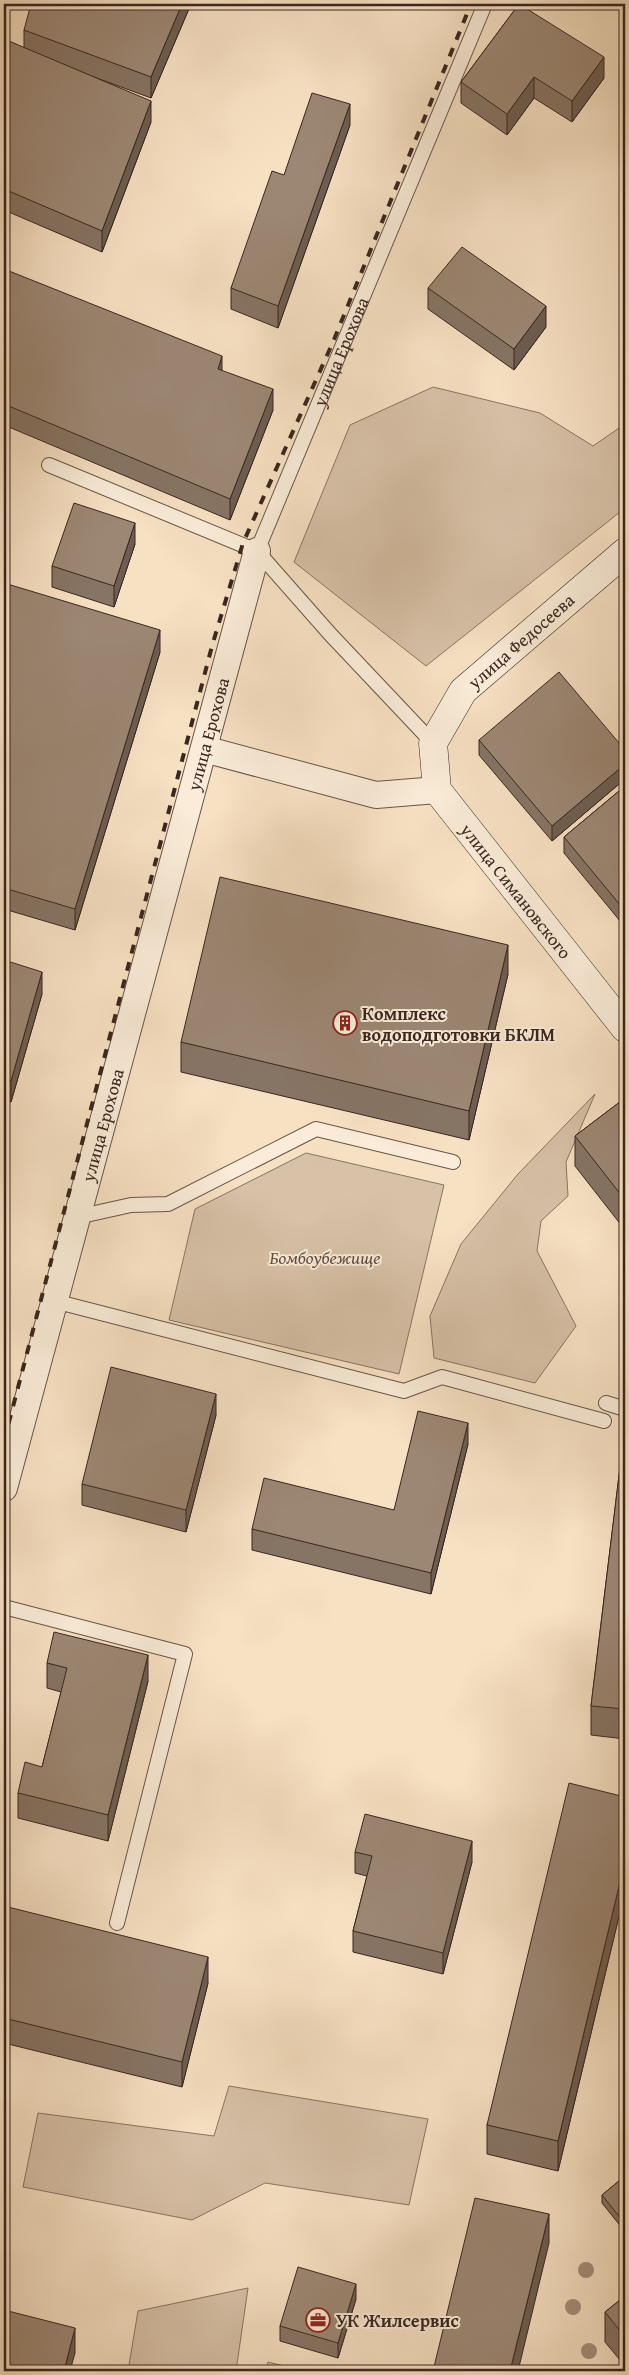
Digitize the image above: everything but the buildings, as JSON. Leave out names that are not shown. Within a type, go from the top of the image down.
[{"type":"street","name":"улица Ерохова","points":[[4,1488],[257,551]]},
{"type":"street","name":"улица Федосеева","points":[[433,743],[463,691],[625,552]]},
{"type":"street","points":[[204,749],[376,795],[437,790],[433,743]]},
{"type":"street","name":"улица Симановского","points":[[437,790],[625,1028]]},
{"type":"lane","name":"улица Ерохова","points":[[257,551],[485,4]]},
{"type":"lane","points":[[49,465],[257,551],[330,634],[433,743]]},
{"type":"lane","points":[[77,1217],[131,1205],[168,1204],[316,1129],[453,1162]]},
{"type":"lane","points":[[54,1301],[404,1391],[442,1377],[604,1421]]},
{"type":"lane","points":[[606,1404],[625,1409]]},
{"type":"lane","points":[[4,1607],[185,1654],[117,1923]]},
{"type":"green space","points":[[433,387],[540,413],[593,446],[625,424],[625,508],[426,666],[294,562],[350,425]]},
{"type":"green space","points":[[595,1094],[566,1162],[568,1196],[541,1221],[537,1251],[576,1326],[535,1383],[434,1358],[430,1316],[461,1244],[518,1174]]},
{"type":"green space","name":"Бомбоубежище","points":[[306,1153],[444,1185],[399,1374],[169,1320],[195,1209]]},
{"type":"green space","points":[[229,2086],[428,2119],[409,2205],[265,2183],[192,2220],[23,2187],[38,2113],[214,2136]]},
{"type":"green space","points":[[248,2288],[236,2371],[128,2371],[138,2311]]},
{"type":"green space","points":[[268,2362],[304,2371],[266,2371]]},
{"type":"railway","points":[[4,1441],[212,646],[243,543],[333,342],[471,4]]},
{"type":"place","name":"Комплекс водоподготовки БКЛМ","points":[[345,1023]]},
{"type":"place","name":"УК Жилсервис","points":[[318,2320]]}]
